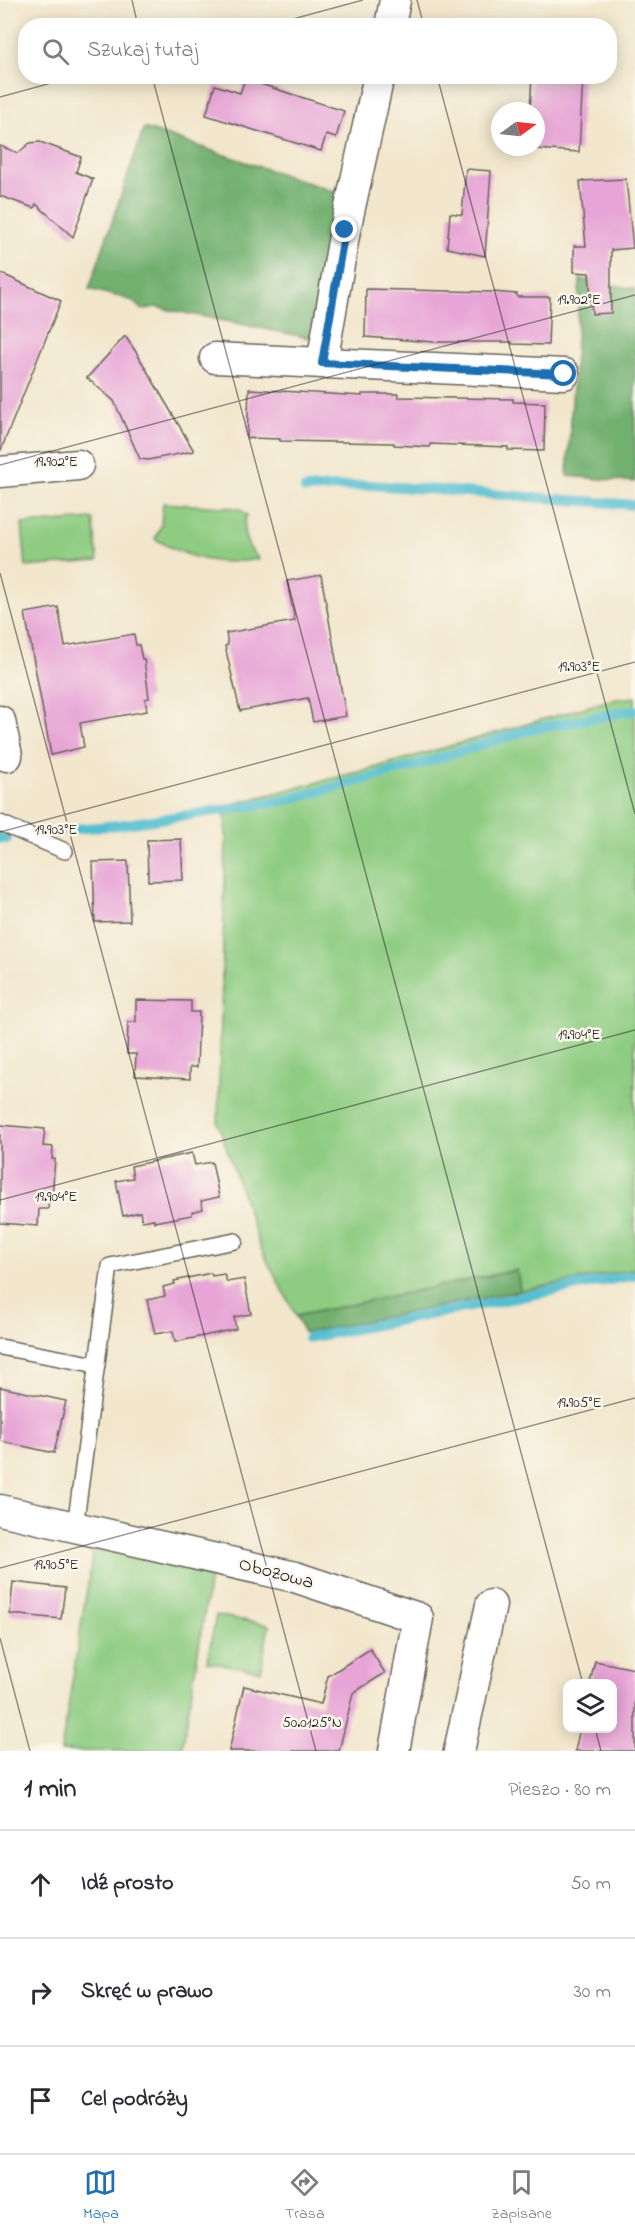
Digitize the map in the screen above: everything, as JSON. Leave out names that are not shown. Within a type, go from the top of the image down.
[{"type":"street","points":[[392,18],[395,0]]},
{"type":"street","points":[[322,363],[345,230],[377,84]]},
{"type":"street","points":[[215,358],[564,374]]},
{"type":"street","points":[[0,472],[78,465]]},
{"type":"street","points":[[0,721],[7,756]]},
{"type":"street","name":"Obozowa","points":[[0,1510],[295,1576],[418,1618],[394,1751]]},
{"type":"street","points":[[459,1751],[490,1605]]},
{"type":"lane","points":[[0,823],[65,851]]},
{"type":"lane","points":[[75,1527],[110,1266],[235,1240]]},
{"type":"lane","points":[[0,1347],[97,1365]]},
{"type":"green space","points":[[144,128],[342,194],[310,338],[155,307],[142,310],[131,300],[89,289]]},
{"type":"green space","points":[[580,279],[635,289],[635,482],[567,476]]},
{"type":"green space","points":[[163,503],[238,508],[247,515],[244,527],[246,539],[259,559],[230,562],[205,560],[181,552],[155,539],[161,525]]},
{"type":"green space","points":[[93,519],[98,561],[26,567],[22,524]]},
{"type":"green space","points":[[635,697],[635,1269],[520,1291],[517,1270],[296,1316],[260,1247],[218,1123],[226,838],[224,806],[377,767],[610,700]]},
{"type":"green space","points":[[517,1270],[520,1291],[304,1333],[296,1316]]},
{"type":"green space","points":[[94,1545],[181,1562],[210,1578],[182,1751],[61,1751]]},
{"type":"green space","points":[[216,1615],[269,1625],[261,1671],[207,1662]]},
{"type":"building","points":[[243,84],[260,84],[344,111],[336,138],[326,135],[321,151],[206,115],[215,85],[240,93]]},
{"type":"building","points":[[532,84],[583,84],[579,152],[545,150],[545,102],[531,102]]},
{"type":"building","points":[[40,142],[81,157],[76,172],[93,179],[73,237],[36,204],[34,208],[0,196],[0,146],[18,153],[30,143]]},
{"type":"building","points":[[466,169],[491,171],[485,256],[447,248],[450,213],[462,215]]},
{"type":"building","points":[[626,179],[633,248],[611,250],[611,313],[592,314],[589,273],[574,272],[574,246],[586,246],[580,181]]},
{"type":"building","points":[[0,273],[61,301],[1,450],[0,449]]},
{"type":"building","points":[[366,289],[493,292],[517,294],[517,297],[550,297],[548,345],[512,344],[512,342],[434,342],[365,337]]},
{"type":"building","points":[[125,336],[194,451],[148,460],[140,459],[114,401],[87,378]]},
{"type":"building","points":[[249,389],[362,396],[362,394],[399,394],[398,397],[513,399],[513,402],[545,403],[544,451],[508,450],[508,447],[430,444],[430,447],[394,445],[394,443],[280,441],[280,439],[247,438]]},
{"type":"building","points":[[321,575],[346,716],[313,722],[308,698],[240,711],[225,646],[228,645],[226,633],[295,621],[287,581]]},
{"type":"building","points":[[58,607],[65,646],[134,634],[136,645],[139,645],[142,659],[144,659],[149,698],[145,699],[147,711],[80,723],[84,747],[51,755],[25,613]]},
{"type":"building","points":[[181,839],[183,880],[148,881],[147,840]]},
{"type":"building","points":[[128,861],[130,921],[95,922],[93,862]]},
{"type":"building","points":[[136,1000],[191,1001],[191,1012],[199,1012],[197,1067],[190,1067],[190,1079],[135,1076],[136,1054],[127,1054],[128,1022],[136,1022]]},
{"type":"building","points":[[0,1125],[45,1129],[43,1146],[53,1147],[52,1159],[55,1159],[52,1198],[49,1197],[48,1209],[39,1209],[38,1226],[0,1223]]},
{"type":"building","points":[[192,1153],[195,1165],[212,1162],[219,1197],[201,1201],[203,1209],[192,1212],[192,1215],[154,1222],[154,1219],[142,1221],[140,1212],[123,1216],[116,1181],[133,1178],[131,1166]]},
{"type":"building","points":[[211,1273],[212,1276],[224,1274],[227,1282],[244,1279],[251,1314],[234,1317],[236,1329],[175,1342],[173,1331],[155,1334],[147,1300],[165,1296],[163,1287],[175,1284],[174,1281]]},
{"type":"building","points":[[0,1387],[66,1401],[54,1453],[0,1441]]},
{"type":"building","points":[[13,1582],[65,1588],[61,1619],[10,1614]]},
{"type":"building","points":[[370,1649],[385,1673],[353,1693],[339,1751],[229,1751],[244,1686],[321,1704],[328,1676]]},
{"type":"building","points":[[595,1661],[635,1669],[635,1751],[575,1751],[579,1733],[617,1733],[617,1679],[591,1679]]},
{"type":"waterway","points":[[305,489],[372,485],[635,505]]},
{"type":"waterway","points":[[64,830],[119,825],[283,801],[411,767],[529,730],[635,710]]},
{"type":"waterway","points":[[0,838],[7,839]]},
{"type":"waterway","points":[[308,1338],[635,1275]]},
{"type":"route","points":[[345,230],[322,363],[564,374]]}]
